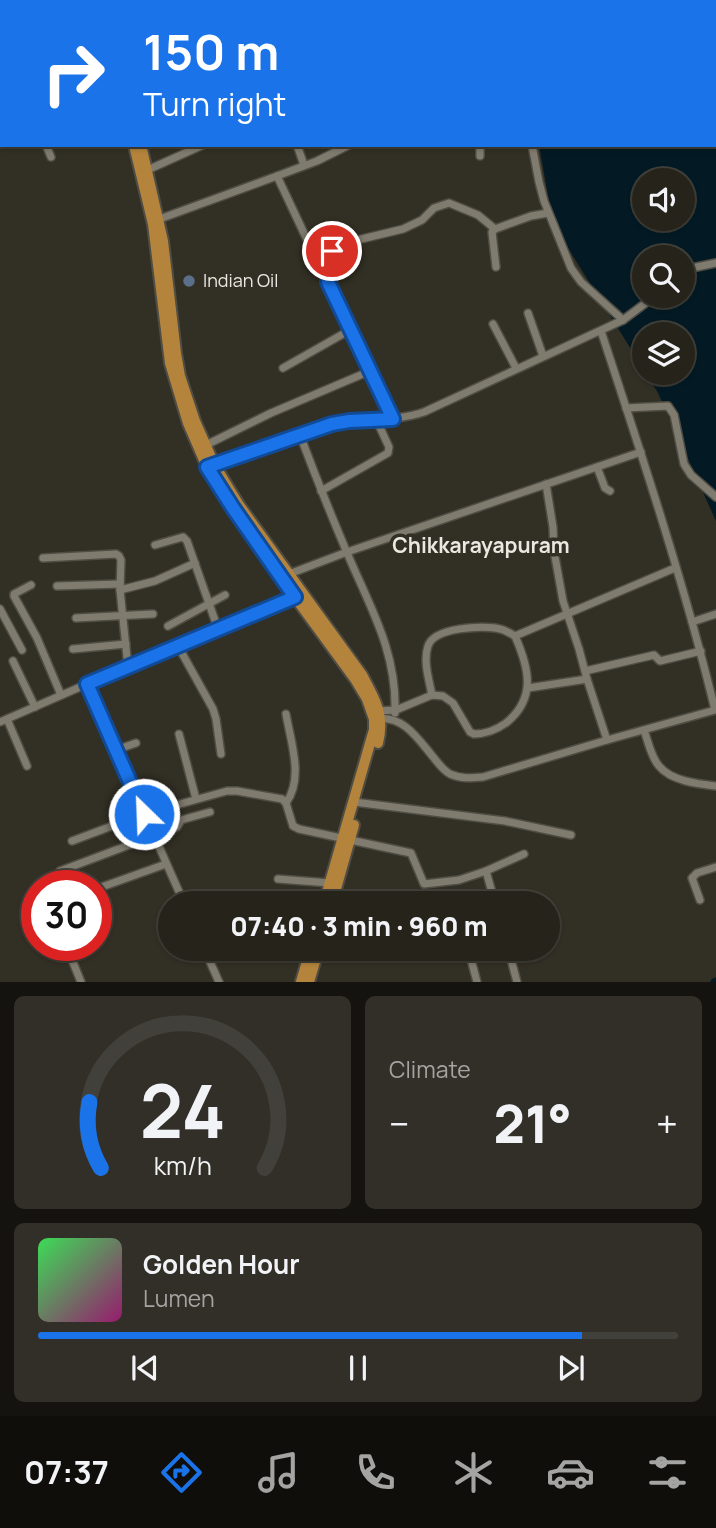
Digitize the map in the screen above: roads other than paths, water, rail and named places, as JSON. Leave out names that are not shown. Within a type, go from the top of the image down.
[{"type":"main road","points":[[135,147],[165,252],[176,352],[188,401],[206,445],[211,466],[289,574],[299,595]]},
{"type":"main road","points":[[141,147],[144,172]]},
{"type":"main road","points":[[156,220],[170,363],[184,411],[233,508],[362,676],[373,696],[381,730],[357,803],[335,891]]},
{"type":"main road","points":[[328,891],[347,839]]},
{"type":"main road","points":[[301,982],[307,961]]},
{"type":"main road","points":[[310,982],[316,961]]},
{"type":"street","points":[[47,147],[51,157]]},
{"type":"street","points":[[144,172],[199,147]]},
{"type":"street","points":[[298,147],[304,165]]},
{"type":"street","points":[[156,220],[278,176],[345,147]]},
{"type":"street","points":[[480,156],[481,147]]},
{"type":"street","points":[[532,147],[539,183],[565,257],[577,277],[623,320]]},
{"type":"street","points":[[278,176],[393,419]]},
{"type":"street","points":[[328,282],[332,251],[345,243],[403,229],[422,220],[434,208],[449,203],[478,215],[495,229]]},
{"type":"street","points":[[496,267],[492,232],[531,216],[548,213]]},
{"type":"street","points":[[695,267],[716,263]]},
{"type":"street","points":[[211,466],[332,424],[393,419],[424,412],[601,331],[639,308]]},
{"type":"street","points":[[528,313],[543,356]]},
{"type":"street","points":[[493,324],[516,368]]},
{"type":"street","points":[[284,368],[350,330]]},
{"type":"street","points":[[376,715],[395,720],[412,732],[443,770],[467,778],[483,777],[716,710],[641,452],[601,331]]},
{"type":"street","points":[[206,445],[271,413],[370,371]]},
{"type":"street","points":[[626,408],[668,407],[674,415],[687,470],[716,497]]},
{"type":"street","points":[[321,491],[388,453],[389,447],[376,419]]},
{"type":"street","points":[[300,435],[385,641],[393,674],[395,720]]},
{"type":"street","points":[[289,574],[641,452]]},
{"type":"street","points":[[597,467],[604,488],[610,491]]},
{"type":"street","points":[[546,484],[563,601],[607,740]]},
{"type":"street","points":[[155,545],[183,537],[187,541],[218,629]]},
{"type":"street","points":[[43,558],[119,556],[128,667]]},
{"type":"street","points":[[57,586],[120,587],[155,581],[195,563]]},
{"type":"street","points":[[515,636],[676,568]]},
{"type":"street","points":[[31,585],[14,596],[37,638],[61,695]]},
{"type":"street","points":[[27,766],[4,721],[299,595]]},
{"type":"street","points":[[169,626],[225,596]]},
{"type":"street","points":[[0,609],[22,650]]},
{"type":"street","points":[[76,618],[153,614]]},
{"type":"street","points":[[692,622],[716,614]]},
{"type":"street","points":[[376,715],[432,695],[443,696],[453,703],[470,732],[482,734],[492,731],[513,717],[528,688],[524,657],[515,636],[502,629],[486,627],[437,635],[427,651],[432,695]]},
{"type":"street","points":[[73,649],[126,644]]},
{"type":"street","points":[[178,646],[213,709],[221,754]]},
{"type":"street","points":[[528,688],[586,675],[654,655],[660,661],[701,651]]},
{"type":"street","points":[[13,661],[35,707]]},
{"type":"street","points":[[87,684],[179,891]]},
{"type":"street","points":[[286,715],[295,759],[294,788],[286,803]]},
{"type":"street","points":[[644,730],[656,762],[664,771],[701,785],[716,786]]},
{"type":"street","points":[[179,734],[196,799]]},
{"type":"street","points":[[116,750],[136,743]]},
{"type":"street","points":[[72,841],[144,814],[227,791],[237,791],[282,799],[286,803],[293,826],[299,829],[411,853],[424,884],[459,880],[524,854]]},
{"type":"street","points":[[357,803],[505,821],[571,835]]},
{"type":"street","points":[[65,870],[177,827],[181,820],[210,811]]},
{"type":"street","points":[[112,883],[166,863]]},
{"type":"street","points":[[700,900],[692,878],[697,873],[716,867]]},
{"type":"street","points":[[486,871],[492,891]]},
{"type":"street","points":[[278,880],[330,883]]},
{"type":"street","points":[[72,961],[80,982]]},
{"type":"street","points":[[210,961],[219,982]]},
{"type":"street","points":[[471,961],[477,982]]},
{"type":"street","points":[[511,961],[517,982]]},
{"type":"water","points":[[539,147],[716,147],[716,521],[653,385],[695,385],[695,322],[632,322],[632,351],[553,224]]},
{"type":"place","name":"Indian Oil","points":[[189,281]]},
{"type":"district","name":"Chikkarayapuram","points":[[481,546]]}]
